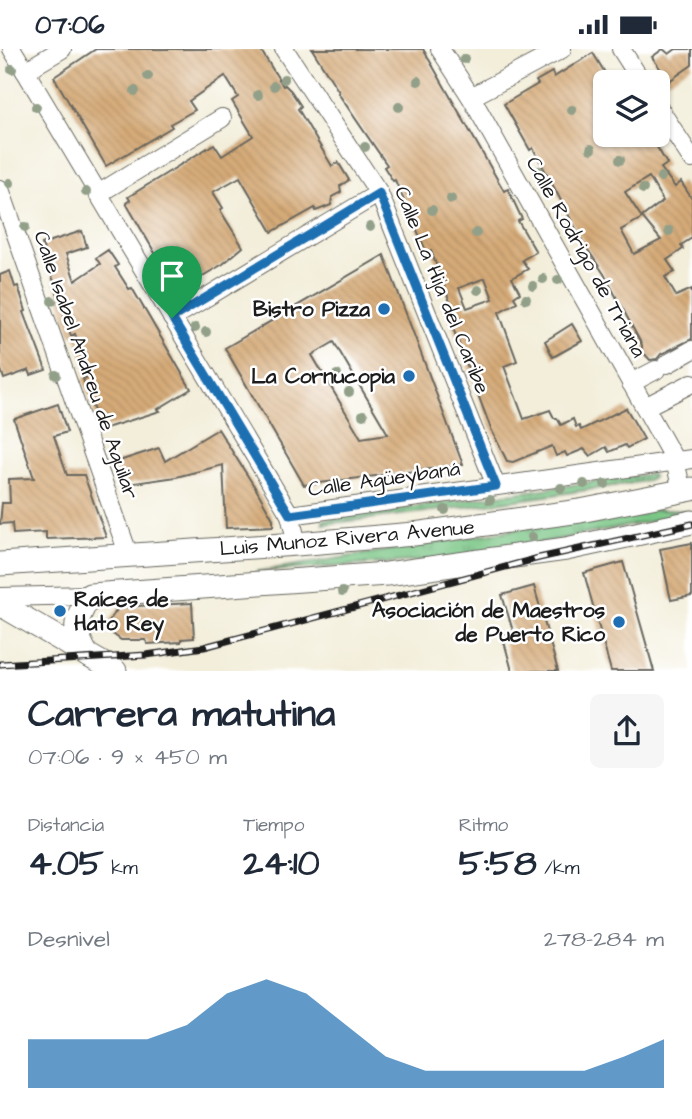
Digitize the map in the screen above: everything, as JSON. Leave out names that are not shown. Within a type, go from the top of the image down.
[{"type":"main road","name":"Luis Munoz Rivera Avenue","points":[[0,564],[297,544],[478,526],[640,500],[689,496]]},
{"type":"main road","name":"Luis Munoz Rivera Avenue","points":[[90,595],[387,575],[566,549],[692,522]]},
{"type":"main road","points":[[87,655],[78,639],[75,624],[90,595]]},
{"type":"main road","points":[[0,604],[115,671]]},
{"type":"street","points":[[12,49],[290,515],[297,544]]},
{"type":"street","points":[[25,71],[62,49]]},
{"type":"street","name":"Calle La Hija del Caribe","points":[[284,49],[379,193],[496,486]]},
{"type":"street","name":"Calle Rodrigo de Triana","points":[[440,49],[471,97],[645,407],[684,460],[689,496]]},
{"type":"street","points":[[471,97],[562,49]]},
{"type":"street","points":[[621,49],[634,70]]},
{"type":"street","points":[[98,194],[222,118]]},
{"type":"street","points":[[670,125],[692,159]]},
{"type":"street","name":"Calle Isabel Andreu de Aguilar","points":[[0,189],[129,556]]},
{"type":"street","points":[[172,318],[379,193]]},
{"type":"street","points":[[631,383],[692,351]]},
{"type":"street","points":[[645,407],[692,383]]},
{"type":"street","name":"Calle Agüeybaná","points":[[290,515],[684,460]]},
{"type":"street","points":[[0,597],[90,595]]},
{"type":"green space","points":[[651,474],[653,477],[645,481],[323,524],[323,520]]},
{"type":"green space","points":[[640,509],[689,511],[649,522],[460,558],[255,572]]},
{"type":"building","points":[[96,49],[260,49],[283,86],[291,91],[301,106],[298,109],[332,166],[338,162],[349,180],[340,186],[341,192],[332,197],[331,205],[316,211],[315,208],[272,232],[240,177],[213,192],[223,208],[220,210],[243,247],[223,264],[177,291],[126,203],[130,200],[128,197],[214,144],[222,156],[253,136],[232,101],[238,97],[225,76],[189,101],[195,110],[170,124],[172,127],[106,166],[54,77]]},
{"type":"building","points":[[312,49],[423,49],[504,191],[508,189],[522,219],[518,221],[536,252],[522,260],[528,269],[512,278],[520,293],[514,297],[517,302],[499,312],[517,361],[504,366],[524,419],[550,410],[561,425],[573,419],[576,427],[579,426],[581,430],[626,408],[644,439],[627,448],[625,445],[609,452],[606,447],[590,456],[584,449],[567,456],[565,452],[556,456],[552,446],[513,462],[507,461],[491,429],[444,304],[450,302],[431,251],[427,253],[395,180],[393,181],[384,167],[387,165]],"holes":[[[485,278],[493,299],[467,308],[459,288]]]},
{"type":"building","points":[[663,49],[669,54],[676,49],[692,49],[692,65],[670,80],[670,70],[661,70],[652,57]]},
{"type":"building","points":[[593,53],[603,70],[593,70],[593,147],[657,147],[667,164],[661,168],[675,187],[681,182],[692,199],[692,238],[681,245],[683,249],[667,260],[675,272],[665,277],[676,296],[692,289],[692,339],[661,354],[657,359],[650,360],[642,351],[642,345],[604,274],[584,244],[533,148],[530,150],[504,104],[538,84],[536,81],[552,72],[554,77]],"holes":[[[649,177],[663,201],[642,217],[661,240],[634,254],[621,230],[642,218],[625,192]]]},
{"type":"building","points":[[82,231],[87,247],[66,254],[75,281],[100,264],[96,258],[108,250],[118,265],[115,267],[129,289],[132,288],[191,389],[158,409],[160,411],[103,429],[102,425],[99,426],[83,379],[86,378],[84,371],[87,371],[75,334],[71,336],[42,244]]},
{"type":"building","points":[[384,255],[463,465],[304,485],[225,348]],"holes":[[[334,342],[388,434],[361,438],[312,355]]]},
{"type":"building","points":[[10,271],[15,287],[18,286],[26,311],[24,312],[46,370],[31,375],[29,370],[4,379],[0,367],[0,275]]},
{"type":"building","points":[[572,324],[582,341],[553,357],[545,341]]},
{"type":"building","points":[[58,404],[67,432],[54,436],[67,475],[84,475],[106,537],[46,539],[46,532],[13,534],[12,523],[0,524],[2,503],[10,503],[9,479],[34,478],[14,419]]},
{"type":"building","points":[[218,429],[256,489],[273,519],[273,526],[226,528],[223,465],[176,477],[121,485],[113,463],[159,448],[165,461]]},
{"type":"building","points":[[692,543],[692,596],[671,600],[660,549]]},
{"type":"building","name":"Asociación de Maestros de Puerto Rico","points":[[623,562],[654,671],[611,671],[584,573]]},
{"type":"building","points":[[534,586],[558,671],[512,671],[502,634],[513,631],[502,595]]},
{"type":"building","points":[[192,603],[194,638],[181,639],[181,642],[147,644],[146,640],[121,640],[110,632],[109,621],[119,607]]},
{"type":"railway","points":[[0,664],[146,655],[204,647],[539,558],[692,524]]},
{"type":"place","name":"Bistro Pizza","points":[[384,309]]},
{"type":"place","name":"La Cornucopia","points":[[409,376]]},
{"type":"place","name":"Raíces de Hato Rey","points":[[60,611]]},
{"type":"place","name":"Asociación de Maestros de Puerto Rico","points":[[619,622]]},
{"type":"route","points":[[379,193],[496,486],[290,515],[172,318],[379,193]]}]
